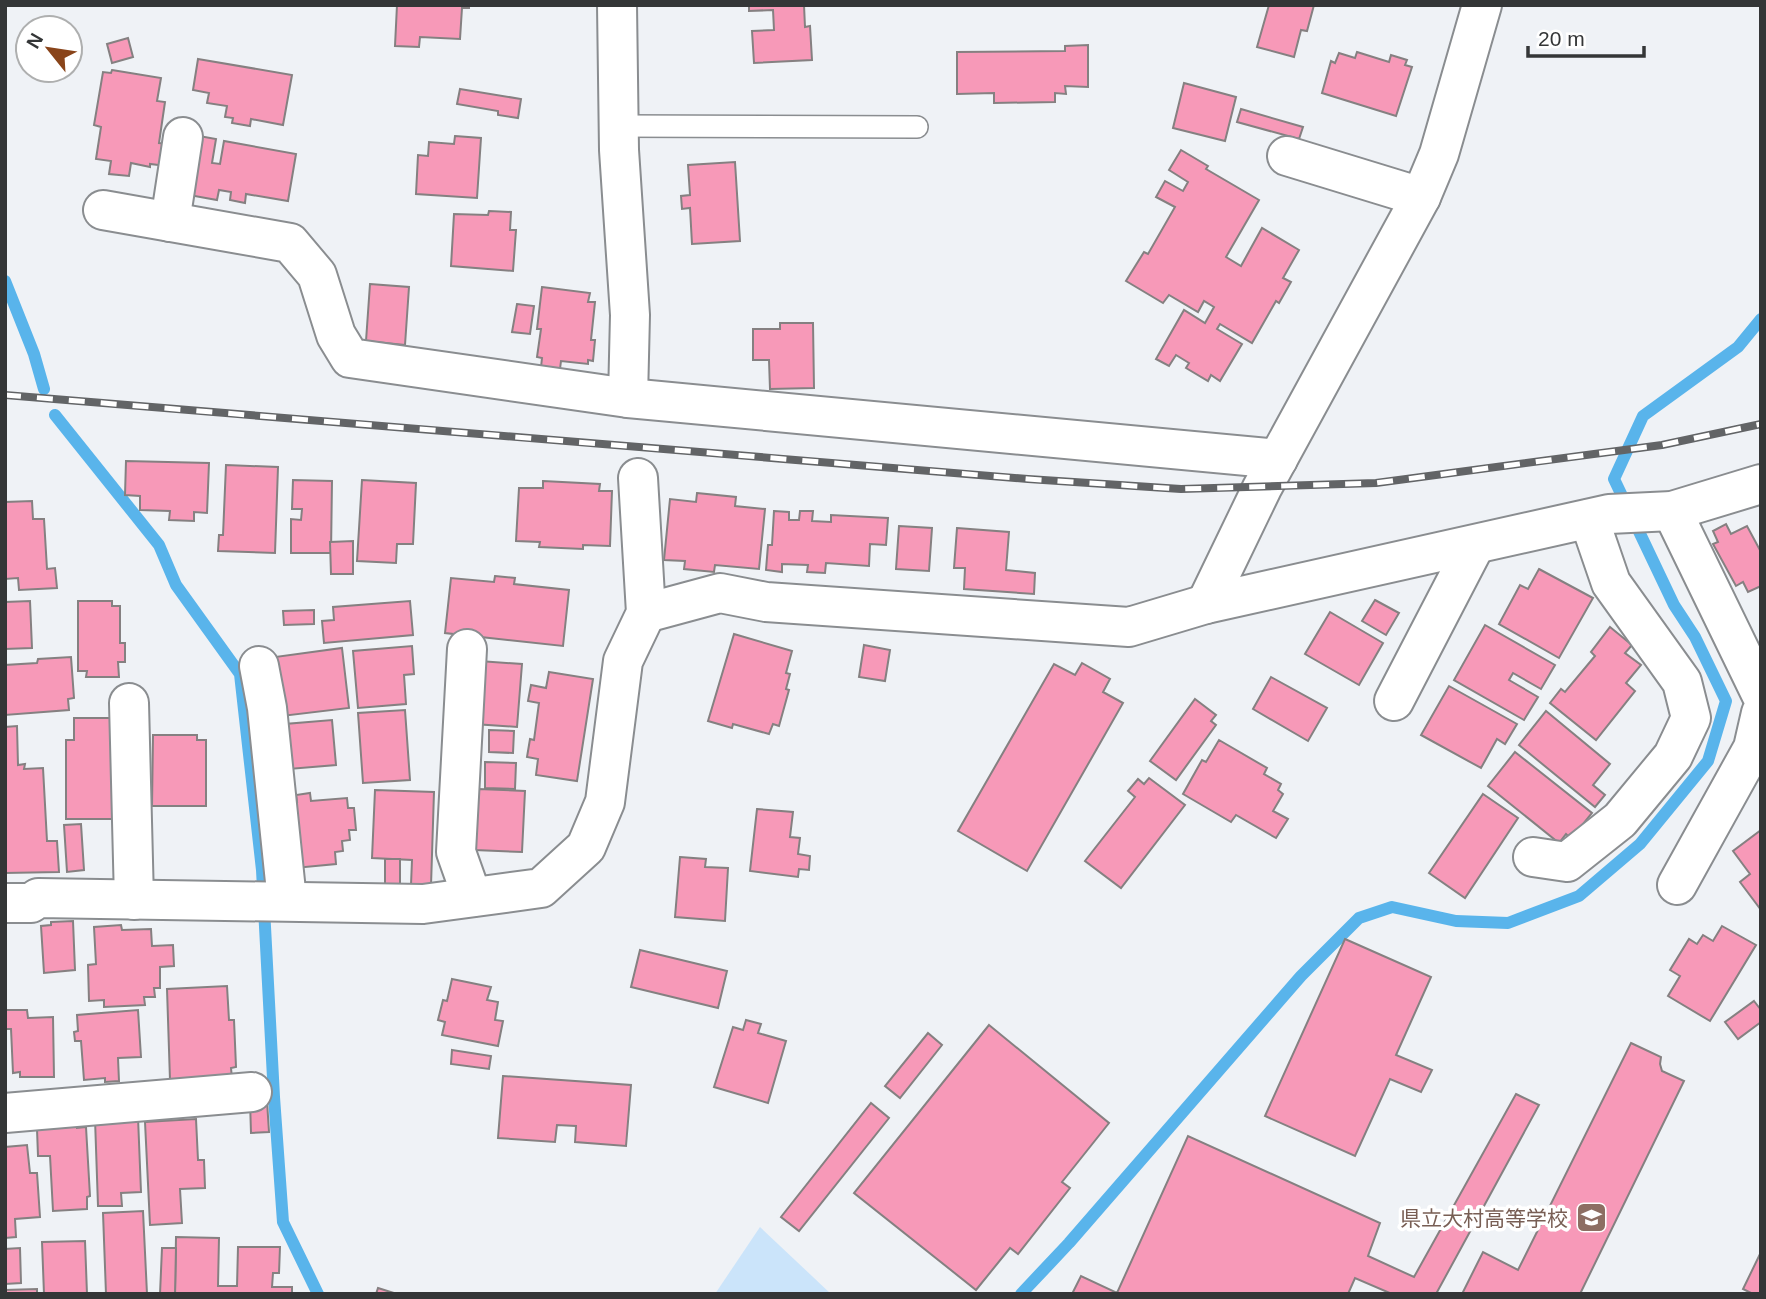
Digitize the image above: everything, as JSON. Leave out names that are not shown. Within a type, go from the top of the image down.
[{"type":"street","points":[[617,5],[619,126],[629,315],[628,398]]},
{"type":"street","points":[[1206,604],[1278,459],[1421,198],[1439,154],[1482,5]]},
{"type":"street","points":[[170,222],[183,136]]},
{"type":"street","points":[[1287,156],[1421,198]]},
{"type":"street","points":[[103,210],[290,243],[317,275],[336,335],[350,358],[628,398],[1278,459]]},
{"type":"street","points":[[5,903],[31,902],[37,898],[423,904],[541,888],[586,847],[605,802],[623,661],[646,613],[638,478]]},
{"type":"street","points":[[646,613],[720,593],[766,603],[1129,627],[1206,604],[1599,516],[1661,511],[1761,484]]},
{"type":"street","points":[[1661,511],[1761,694]]},
{"type":"street","points":[[1533,857],[1567,862],[1620,820],[1674,756],[1691,719],[1682,682],[1611,583],[1599,516]]},
{"type":"street","points":[[1394,701],[1475,545]]},
{"type":"street","points":[[467,649],[456,852],[472,897]]},
{"type":"street","points":[[259,666],[267,708],[273,901]]},
{"type":"street","points":[[129,703],[134,900]]},
{"type":"street","points":[[1677,885],[1758,735]]},
{"type":"street","points":[[5,1113],[252,1092]]},
{"type":"lane","points":[[619,126],[917,127]]},
{"type":"shaded area","points":[[760,1227],[831,1294],[715,1294]]},
{"type":"building","points":[[397,5],[469,5],[469,8],[462,8],[460,39],[420,37],[419,47],[395,46]]},
{"type":"building","points":[[749,5],[804,5],[805,27],[810,26],[812,60],[754,63],[752,31],[774,30],[773,10],[749,11]]},
{"type":"building","points":[[1269,5],[1314,5],[1307,31],[1301,30],[1294,57],[1257,47]]},
{"type":"building","points":[[128,38],[133,57],[112,63],[107,44]]},
{"type":"building","points":[[1088,45],[1088,87],[1065,86],[1066,94],[1055,93],[1055,102],[994,103],[994,93],[957,94],[957,52],[1065,51],[1065,46]]},
{"type":"building","points":[[1357,52],[1389,62],[1391,55],[1407,60],[1405,65],[1412,67],[1396,116],[1322,93],[1331,61],[1335,63],[1339,53],[1355,58]]},
{"type":"building","points":[[198,59],[292,75],[283,125],[251,119],[250,126],[232,123],[233,118],[225,117],[227,106],[207,103],[209,93],[193,90]]},
{"type":"building","points":[[112,70],[161,78],[157,101],[165,102],[159,143],[170,144],[166,166],[150,164],[150,167],[131,163],[129,176],[109,174],[111,161],[96,159],[101,127],[94,125],[103,72],[111,73]]},
{"type":"building","points":[[1184,83],[1236,97],[1225,141],[1173,128]]},
{"type":"building","points":[[460,89],[521,99],[518,118],[498,115],[498,111],[457,104]]},
{"type":"building","points":[[1241,109],[1303,127],[1299,139],[1237,122]]},
{"type":"building","points":[[199,136],[216,139],[212,163],[220,164],[224,141],[296,154],[288,201],[246,194],[245,203],[230,200],[231,192],[219,190],[217,200],[189,195]]},
{"type":"building","points":[[455,136],[481,138],[477,198],[416,194],[418,155],[428,156],[429,142],[454,144]]},
{"type":"building","points":[[1181,150],[1208,166],[1206,169],[1259,200],[1226,257],[1241,266],[1262,228],[1299,250],[1283,278],[1291,282],[1279,303],[1276,301],[1252,343],[1220,324],[1217,329],[1242,344],[1220,381],[1211,375],[1208,381],[1186,368],[1189,363],[1176,355],[1169,366],[1156,359],[1184,310],[1205,323],[1214,307],[1204,301],[1198,312],[1169,295],[1163,303],[1126,281],[1144,252],[1148,254],[1175,207],[1156,197],[1165,181],[1183,191],[1188,182],[1169,170]]},
{"type":"building","points":[[735,162],[740,241],[692,244],[690,208],[682,209],[681,196],[690,195],[688,165]]},
{"type":"building","points":[[489,211],[511,212],[510,230],[516,230],[513,271],[451,266],[454,214],[488,215]]},
{"type":"building","points":[[370,284],[409,287],[405,345],[366,341]]},
{"type":"building","points":[[542,287],[590,293],[588,302],[595,302],[591,340],[595,340],[593,361],[588,360],[588,364],[561,361],[560,369],[541,367],[542,358],[537,357],[541,329],[537,329]]},
{"type":"building","points":[[517,304],[534,306],[530,334],[512,332]]},
{"type":"building","points":[[780,323],[813,323],[814,388],[770,389],[769,360],[753,360],[753,329],[780,329]]},
{"type":"building","points":[[126,461],[209,463],[207,513],[194,512],[194,521],[169,520],[170,511],[140,510],[140,496],[125,495]]},
{"type":"building","points":[[226,465],[278,467],[275,553],[218,551],[219,535],[223,535]]},
{"type":"building","points":[[293,480],[332,481],[331,553],[291,553],[291,519],[301,520],[302,509],[292,509]]},
{"type":"building","points":[[362,480],[416,483],[413,544],[397,544],[396,563],[357,561]]},
{"type":"building","points":[[543,481],[600,484],[599,491],[612,491],[610,546],[583,545],[583,549],[539,547],[540,542],[516,541],[519,488],[543,488]]},
{"type":"building","points":[[697,493],[736,497],[735,506],[765,509],[759,569],[715,565],[714,572],[684,569],[685,561],[664,560],[670,499],[696,502]]},
{"type":"building","points":[[32,501],[33,519],[44,519],[47,569],[55,568],[57,588],[19,590],[18,578],[5,579],[5,502]]},
{"type":"building","points":[[774,511],[789,512],[789,520],[799,520],[800,511],[813,511],[812,521],[831,522],[831,515],[888,518],[886,545],[870,544],[869,566],[826,563],[825,573],[807,572],[808,565],[782,564],[782,572],[766,570],[768,545],[772,545]]},
{"type":"building","points":[[1726,524],[1731,534],[1747,526],[1761,552],[1761,586],[1748,592],[1743,582],[1736,586],[1713,544],[1718,542],[1713,531]]},
{"type":"building","points":[[899,526],[932,528],[929,571],[896,569]]},
{"type":"building","points":[[957,528],[1009,532],[1006,570],[1035,573],[1034,594],[964,589],[965,568],[954,568]]},
{"type":"building","points":[[353,541],[353,574],[331,574],[330,542]]},
{"type":"building","points":[[1539,569],[1593,598],[1559,658],[1499,624],[1520,585],[1528,589]]},
{"type":"building","points":[[495,576],[515,578],[514,584],[569,590],[563,646],[445,633],[451,578],[494,582]]},
{"type":"building","points":[[1375,600],[1399,613],[1386,635],[1362,621]]},
{"type":"building","points":[[30,601],[32,648],[5,649],[5,602]]},
{"type":"building","points":[[78,601],[112,601],[112,606],[120,606],[120,643],[125,643],[125,662],[118,662],[119,677],[86,677],[87,671],[78,671]]},
{"type":"building","points":[[410,601],[413,635],[324,643],[322,621],[334,620],[333,607]]},
{"type":"building","points":[[314,610],[314,624],[284,625],[283,611]]},
{"type":"building","points":[[1330,612],[1383,643],[1359,685],[1305,654]]},
{"type":"building","points":[[1485,625],[1555,665],[1541,689],[1513,673],[1509,680],[1538,697],[1524,720],[1454,680]]},
{"type":"building","points":[[1610,627],[1632,645],[1625,653],[1641,665],[1626,683],[1635,691],[1596,740],[1550,703],[1561,689],[1565,692],[1595,656],[1591,652]]},
{"type":"building","points":[[734,634],[792,651],[786,673],[790,674],[786,689],[789,690],[779,726],[773,724],[769,734],[733,724],[732,728],[708,721]]},
{"type":"building","points":[[864,645],[890,650],[885,681],[859,677]]},
{"type":"building","points":[[412,646],[414,674],[404,675],[406,704],[358,708],[353,651]]},
{"type":"building","points":[[342,648],[349,708],[282,716],[275,657]]},
{"type":"building","points":[[71,657],[74,698],[68,699],[69,710],[5,715],[5,665]]},
{"type":"building","points":[[479,661],[522,664],[517,727],[474,724]]},
{"type":"building","points":[[1082,663],[1110,679],[1103,692],[1123,703],[1027,871],[958,831],[1054,664],[1075,675]]},
{"type":"building","points":[[549,672],[593,679],[577,781],[536,775],[538,759],[527,757],[530,739],[534,740],[539,703],[528,701],[531,685],[546,688]]},
{"type":"building","points":[[1271,677],[1327,708],[1308,741],[1253,709]]},
{"type":"building","points":[[1449,686],[1517,724],[1505,744],[1497,739],[1481,768],[1421,735]]},
{"type":"building","points":[[1195,699],[1216,715],[1211,721],[1216,725],[1176,780],[1150,761]]},
{"type":"building","points":[[405,710],[410,780],[363,783],[358,713]]},
{"type":"building","points":[[1546,711],[1610,764],[1593,785],[1605,795],[1595,807],[1519,745]]},
{"type":"building","points":[[74,718],[120,718],[114,819],[66,819],[66,740],[74,740]]},
{"type":"building","points":[[332,720],[336,765],[289,769],[285,724]]},
{"type":"building","points":[[17,726],[18,765],[25,764],[24,769],[43,768],[47,841],[57,841],[59,872],[5,873],[5,727]]},
{"type":"building","points":[[489,730],[514,731],[513,753],[489,752]]},
{"type":"building","points":[[153,735],[197,735],[197,740],[206,740],[206,806],[152,806]]},
{"type":"building","points":[[1219,740],[1267,768],[1264,774],[1281,784],[1278,790],[1283,794],[1273,811],[1288,819],[1276,838],[1236,815],[1231,822],[1183,794],[1202,760],[1206,762]]},
{"type":"building","points":[[1515,752],[1592,813],[1571,839],[1566,834],[1559,843],[1488,786]]},
{"type":"building","points":[[485,762],[516,763],[515,789],[485,788]]},
{"type":"building","points":[[1149,778],[1185,805],[1121,888],[1085,861],[1135,797],[1128,791],[1138,779],[1144,784]]},
{"type":"building","points":[[478,789],[525,791],[522,852],[475,850]]},
{"type":"building","points":[[375,790],[434,792],[431,886],[411,885],[412,860],[372,858]]},
{"type":"building","points":[[310,793],[311,801],[347,798],[348,808],[354,808],[356,830],[349,830],[350,840],[342,841],[343,851],[335,852],[336,864],[295,868],[290,802],[297,802],[296,795]]},
{"type":"building","points":[[1483,794],[1518,818],[1465,898],[1429,873]]},
{"type":"building","points":[[757,809],[793,812],[790,837],[800,838],[798,854],[810,856],[809,870],[799,869],[798,877],[750,871]]},
{"type":"building","points":[[81,824],[84,870],[67,872],[64,825]]},
{"type":"building","points":[[1761,830],[1761,910],[1740,882],[1750,874],[1733,851]]},
{"type":"building","points":[[680,857],[706,859],[705,867],[728,868],[725,921],[675,917]]},
{"type":"building","points":[[385,859],[400,859],[400,884],[385,884]]},
{"type":"building","points":[[73,921],[75,970],[44,973],[41,926],[51,925],[51,922]]},
{"type":"building","points":[[121,925],[122,930],[151,929],[152,946],[173,945],[174,966],[160,967],[160,988],[154,988],[155,997],[144,997],[145,1005],[104,1007],[104,1000],[89,1001],[88,965],[96,964],[94,927]]},
{"type":"building","points":[[1722,926],[1756,945],[1710,1021],[1668,996],[1680,976],[1670,970],[1689,939],[1697,944],[1703,935],[1713,941]]},
{"type":"building","points":[[1345,939],[1431,977],[1396,1055],[1432,1070],[1421,1092],[1390,1079],[1355,1156],[1265,1116]]},
{"type":"building","points":[[640,950],[727,971],[718,1008],[631,987]]},
{"type":"building","points":[[452,979],[491,987],[487,1000],[498,1002],[495,1020],[503,1021],[498,1046],[442,1035],[445,1022],[438,1020],[443,1000],[447,1001]]},
{"type":"building","points":[[227,986],[229,1020],[234,1020],[236,1067],[231,1068],[232,1078],[170,1080],[167,989]]},
{"type":"building","points":[[1754,1001],[1761,1010],[1761,1022],[1738,1039],[1725,1022]]},
{"type":"building","points":[[5,1010],[27,1010],[28,1018],[53,1017],[54,1077],[20,1077],[20,1072],[13,1073],[11,1029],[5,1029]]},
{"type":"building","points":[[138,1010],[141,1057],[118,1058],[119,1081],[105,1082],[105,1078],[84,1080],[81,1041],[75,1041],[74,1032],[78,1031],[77,1015]]},
{"type":"building","points":[[746,1020],[761,1024],[758,1033],[786,1041],[768,1103],[714,1087],[733,1027],[743,1030]]},
{"type":"building","points":[[989,1025],[1109,1123],[1062,1182],[1070,1188],[1018,1254],[1010,1248],[976,1290],[854,1193]]},
{"type":"building","points":[[928,1033],[942,1045],[900,1098],[885,1086]]},
{"type":"building","points":[[1631,1043],[1661,1057],[1662,1071],[1684,1081],[1580,1294],[1462,1294],[1483,1252],[1518,1270]]},
{"type":"building","points":[[452,1050],[491,1056],[489,1069],[451,1064]]},
{"type":"building","points":[[503,1076],[631,1085],[626,1146],[575,1142],[576,1126],[557,1125],[555,1142],[498,1138]]},
{"type":"building","points":[[1516,1094],[1539,1105],[1436,1294],[1392,1294],[1355,1278],[1348,1294],[1072,1294],[1081,1276],[1117,1293],[1188,1136],[1380,1223],[1368,1256],[1414,1277]]},
{"type":"building","points":[[250,1101],[267,1101],[269,1132],[251,1133]]},
{"type":"building","points":[[871,1103],[889,1118],[799,1231],[781,1217]]},
{"type":"building","points":[[138,1117],[141,1192],[121,1193],[122,1206],[98,1206],[95,1119]]},
{"type":"building","points":[[77,1118],[77,1128],[86,1127],[90,1196],[87,1197],[87,1209],[53,1211],[50,1156],[38,1156],[37,1129]]},
{"type":"building","points":[[196,1119],[198,1160],[204,1160],[205,1188],[180,1189],[182,1223],[150,1225],[145,1122]]},
{"type":"building","points":[[27,1145],[30,1173],[37,1173],[40,1217],[15,1219],[16,1237],[5,1238],[5,1147]]},
{"type":"building","points":[[143,1211],[147,1294],[106,1294],[103,1213]]},
{"type":"building","points":[[176,1237],[219,1238],[218,1286],[237,1286],[238,1247],[280,1247],[279,1273],[273,1273],[272,1287],[292,1287],[292,1294],[175,1294]]},
{"type":"building","points":[[85,1241],[87,1294],[44,1294],[42,1242]]},
{"type":"building","points":[[20,1248],[21,1283],[5,1284],[5,1249]]},
{"type":"building","points":[[162,1248],[176,1248],[175,1294],[160,1294]]},
{"type":"building","points":[[1761,1252],[1761,1294],[1753,1294],[1743,1289]]},
{"type":"building","points":[[378,1288],[397,1294],[376,1294]]},
{"type":"building","points":[[37,1289],[37,1294],[5,1294],[5,1290]]},
{"type":"waterway","points":[[5,281],[34,354],[44,389]]},
{"type":"waterway","points":[[1021,1294],[1069,1243],[1301,976],[1359,918],[1392,907],[1456,921],[1508,923],[1579,896],[1640,844],[1708,761],[1726,701],[1695,637],[1674,605],[1614,479],[1643,416],[1738,347],[1761,319]]},
{"type":"waterway","points":[[55,415],[159,545],[176,585],[240,674],[262,870],[283,1222],[318,1294]]},
{"type":"railway","points":[[5,395],[1028,479],[1181,489],[1376,483],[1662,445],[1761,424]]},
{"type":"place","name":"県立大村高等学校","points":[[1591,1218]]}]
